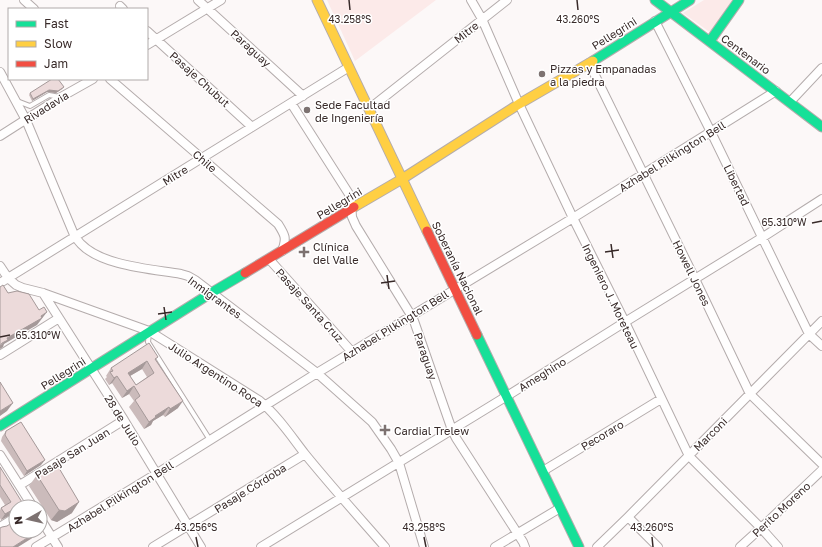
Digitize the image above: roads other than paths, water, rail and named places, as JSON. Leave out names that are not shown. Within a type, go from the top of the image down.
[{"type":"street","points":[[24,0],[33,8]]},
{"type":"street","name":"Paraguay","points":[[198,0],[303,96]]},
{"type":"street","points":[[148,44],[221,0]]},
{"type":"street","name":"Soberanía Nacional","points":[[317,0],[579,547]]},
{"type":"street","name":"Ingeniero J. Moreteau","points":[[471,0],[482,20],[519,104],[573,218],[625,322],[688,456],[761,528],[778,547]]},
{"type":"street","name":"Mitre","points":[[369,109],[507,0]]},
{"type":"street","name":"Centenario","points":[[655,0],[822,127]]},
{"type":"street","name":"Pellegrini","points":[[0,426],[211,292],[352,210],[519,104],[589,63],[690,0]]},
{"type":"street","points":[[710,41],[739,0]]},
{"type":"street","name":"Libertad","points":[[655,21],[763,237],[809,334],[822,346]]},
{"type":"street","name":"Pasaje Chubut","points":[[148,32],[252,128]]},
{"type":"street","name":"Howell Jones","points":[[589,63],[644,173],[750,394],[822,464]]},
{"type":"street","name":"Mitre","points":[[0,283],[349,67]]},
{"type":"street","points":[[790,102],[822,68]]},
{"type":"street","name":"Inmigrantes","points":[[0,72],[26,120],[75,237],[81,244],[88,250],[103,258],[127,265],[188,276],[317,373],[372,422],[391,449],[399,463],[424,547]]},
{"type":"street","name":"Rivadavia","points":[[0,136],[61,97],[91,80]]},
{"type":"street","name":"Chile","points":[[111,80],[278,224],[284,233],[285,238],[282,251]]},
{"type":"street","name":"Azhabel Pilkington Bell","points":[[36,547],[455,288],[573,218],[776,91]]},
{"type":"street","name":"Paraguay","points":[[291,103],[349,194],[352,217],[356,226],[414,321],[456,438],[525,547]]},
{"type":"street","name":"Ameghino","points":[[262,547],[822,199]]},
{"type":"street","name":"Pasaje Santa Cruz","points":[[268,259],[352,352]]},
{"type":"street","name":"Julio Argentino Roca","points":[[0,266],[8,278],[16,285],[149,331],[260,401],[272,412],[305,454],[385,547]]},
{"type":"street","name":"28 de Julio","points":[[43,294],[124,420],[201,547]]},
{"type":"street","points":[[0,355],[59,318]]},
{"type":"street","name":"Marconi","points":[[597,547],[822,320]]},
{"type":"street","name":"Pecoraro","points":[[542,471],[662,399]]},
{"type":"street","name":"Pasaje San Juan","points":[[20,485],[124,420]]},
{"type":"street","name":"Pasaje Córdoba","points":[[154,547],[305,454]]},
{"type":"street","points":[[0,455],[3,465],[20,485],[28,499]]},
{"type":"street","name":"Perito Moreno","points":[[740,547],[822,470]]},
{"type":"street","points":[[495,547],[560,508]]},
{"type":"street","points":[[628,517],[658,547]]},
{"type":"street","points":[[48,531],[58,547]]},
{"type":"lane","points":[[16,101],[30,106],[49,95],[61,97]]},
{"type":"lane","points":[[149,331],[148,342],[210,440]]},
{"type":"place","name":"Pizzas y Empanadas a la piedra","points":[[542,74]]},
{"type":"place","name":"Sede Facultad de Ingeniería","points":[[307,110]]},
{"type":"place","name":"Clínica del Valle","points":[[304,252]]},
{"type":"place","name":"Cardial Trelew","points":[[385,430]]}]
